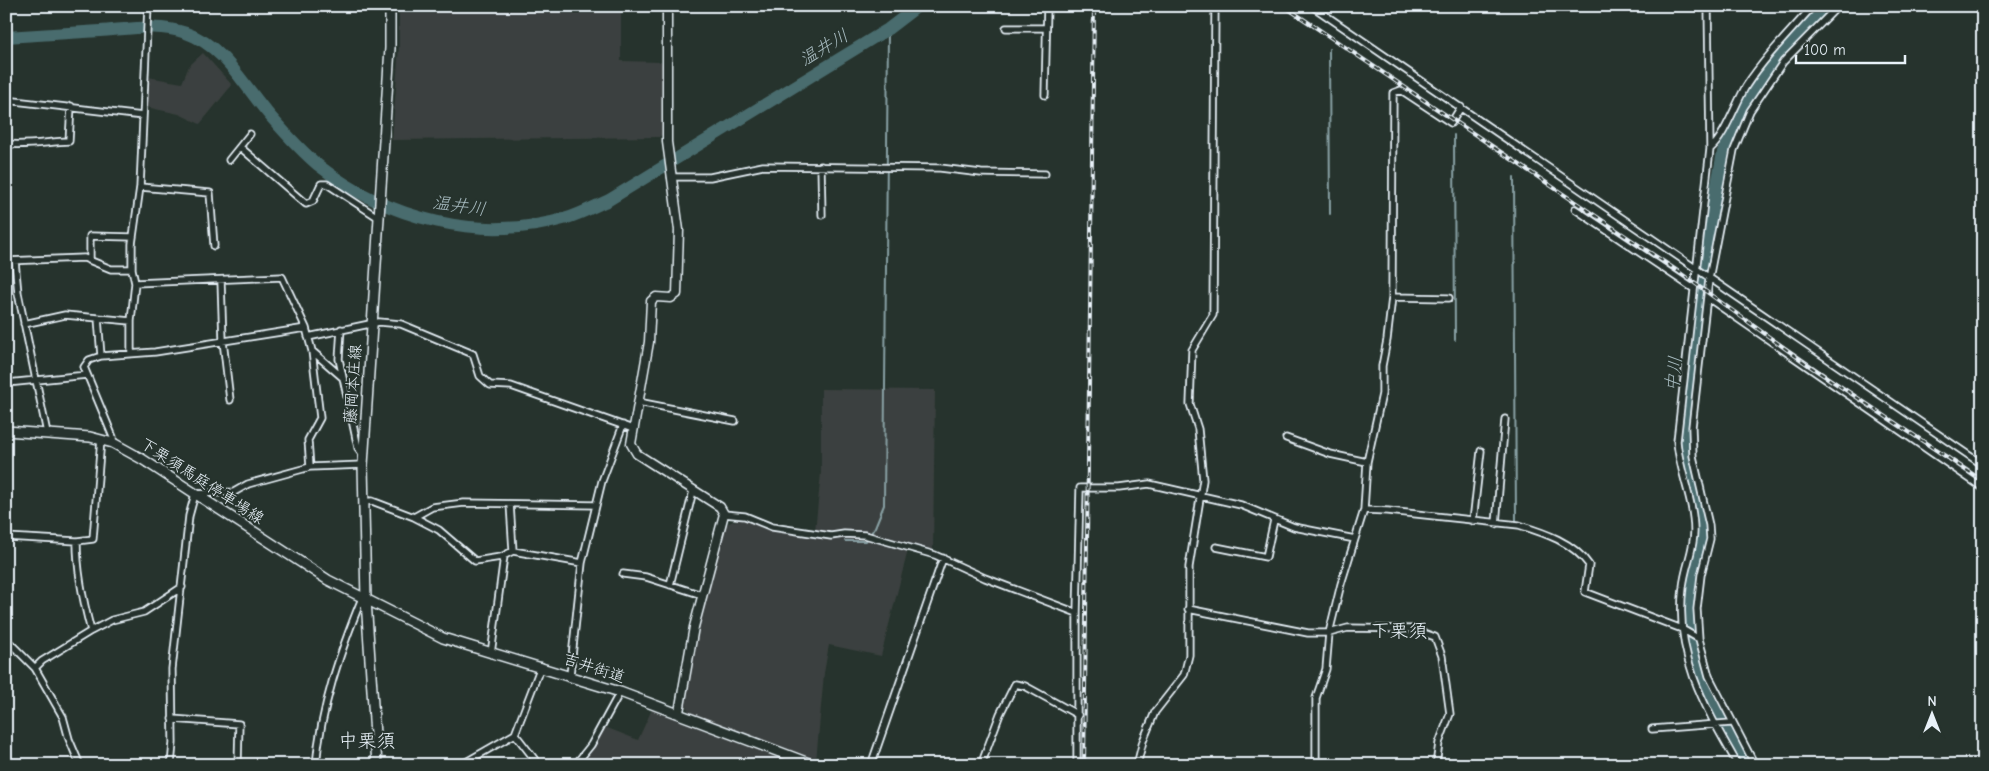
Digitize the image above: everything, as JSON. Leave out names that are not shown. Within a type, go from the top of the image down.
[{"type":"main road","name":"藤岡本庄線","points":[[377,765],[364,599],[363,465],[390,48],[390,6]]},
{"type":"main road","name":"下栗須馬庭停車場線","points":[[6,431],[78,434],[113,443],[195,494],[279,550],[364,599]]},
{"type":"main road","name":"吉井街道","points":[[364,599],[443,638],[491,654],[570,675],[679,712],[814,765]]},
{"type":"street","points":[[131,352],[131,321],[135,283],[132,270],[132,237],[140,187],[148,6]]},
{"type":"street","points":[[667,6],[667,142],[678,230],[677,294],[671,298],[656,297],[651,301],[649,342],[631,444],[637,454],[720,507],[724,514],[694,627],[679,712]]},
{"type":"street","points":[[1045,95],[1047,6]]},
{"type":"street","points":[[1137,765],[1143,740],[1155,712],[1184,675],[1190,655],[1189,567],[1203,480],[1198,429],[1190,404],[1190,378],[1192,350],[1213,315],[1215,6]]},
{"type":"street","points":[[1312,6],[1983,465]]},
{"type":"street","points":[[1708,6],[1710,149],[1677,441],[1678,456],[1692,510],[1694,530],[1692,552],[1683,586],[1682,629],[1692,677],[1714,724],[1738,765]]},
{"type":"street","points":[[1710,149],[1718,142],[1732,109],[1762,64],[1813,6]]},
{"type":"street","points":[[1755,765],[1731,723],[1709,676],[1699,639],[1697,610],[1701,574],[1710,539],[1710,525],[1693,456],[1692,427],[1709,279],[1734,150],[1750,111],[1783,62],[1838,6]]},
{"type":"street","points":[[1006,28],[1046,28]]},
{"type":"street","points":[[1316,765],[1316,698],[1326,669],[1329,633],[1348,559],[1364,510],[1367,462],[1382,394],[1382,366],[1388,340],[1392,297],[1393,93],[1401,90],[1451,123],[1461,107]]},
{"type":"street","points":[[6,100],[71,106],[143,116]]},
{"type":"street","points":[[6,144],[31,146],[39,142],[69,142],[71,106]]},
{"type":"street","points":[[228,160],[250,134]]},
{"type":"street","points":[[240,147],[306,204],[314,200],[320,184],[327,184],[379,215]]},
{"type":"street","points":[[671,178],[710,177],[763,166],[940,168],[982,173],[1044,174]]},
{"type":"street","points":[[821,166],[822,215]]},
{"type":"street","points":[[140,187],[210,193],[214,246]]},
{"type":"street","points":[[1575,209],[1694,289]]},
{"type":"street","points":[[90,260],[90,236],[132,237]]},
{"type":"street","points":[[6,261],[84,258],[111,269],[132,270]]},
{"type":"street","points":[[15,261],[24,324],[47,433]]},
{"type":"street","points":[[135,283],[282,276],[306,328],[312,351],[320,418],[308,440],[310,467]]},
{"type":"street","points":[[221,280],[223,341],[230,400]]},
{"type":"street","points":[[1392,297],[1450,298]]},
{"type":"street","points":[[1708,298],[1983,488]]},
{"type":"street","points":[[24,324],[65,315],[131,321]]},
{"type":"street","points":[[98,318],[101,356]]},
{"type":"street","points":[[308,337],[372,324],[393,323],[413,327],[473,354],[480,376],[490,384],[512,386],[633,429]]},
{"type":"street","points":[[113,443],[113,437],[84,367],[89,360],[101,356],[131,352],[155,352],[306,328]]},
{"type":"street","points":[[341,329],[339,359],[342,377],[358,448],[364,455]]},
{"type":"street","points":[[312,351],[342,377]]},
{"type":"street","points":[[8,383],[87,375]]},
{"type":"street","points":[[638,402],[735,421]]},
{"type":"street","points":[[1496,524],[1505,419]]},
{"type":"street","points":[[570,675],[582,562],[602,481],[623,425]]},
{"type":"street","points":[[1286,438],[1330,454],[1367,462]]},
{"type":"street","points":[[6,537],[77,541],[92,539],[101,439]]},
{"type":"street","points":[[1473,521],[1480,452]]},
{"type":"street","points":[[171,765],[173,743],[172,669],[189,516],[195,494],[234,492],[248,484],[310,467],[363,465]]},
{"type":"street","points":[[1077,765],[1077,613],[1080,488],[1119,488],[1149,484],[1210,497],[1241,506],[1294,527],[1355,539]]},
{"type":"street","points":[[670,586],[693,491]]},
{"type":"street","points":[[363,502],[372,502],[414,517],[439,530],[474,561],[504,556],[513,552],[582,562]]},
{"type":"street","points":[[414,517],[432,507],[464,503],[596,505]]},
{"type":"street","points":[[510,504],[513,552]]},
{"type":"street","points":[[1364,510],[1519,525],[1568,545],[1581,553],[1589,565],[1586,592],[1682,629],[1699,639]]},
{"type":"street","points":[[724,514],[745,516],[772,527],[823,535],[865,535],[943,558],[985,578],[1077,613]]},
{"type":"street","points":[[1216,547],[1266,557],[1274,520]]},
{"type":"street","points":[[77,541],[77,560],[82,596],[91,631]]},
{"type":"street","points":[[491,654],[504,556]]},
{"type":"street","points":[[871,765],[943,558]]},
{"type":"street","points":[[623,574],[646,577],[702,595]]},
{"type":"street","points":[[35,668],[42,661],[91,631],[112,620],[144,612],[182,587]]},
{"type":"street","points":[[316,765],[328,693],[346,638],[364,599]]},
{"type":"street","points":[[1188,609],[1308,632],[1329,633],[1348,628],[1412,628],[1428,632],[1435,637],[1442,656],[1450,714],[1439,743],[1436,765]]},
{"type":"street","points":[[6,636],[9,642],[35,668],[63,717],[69,739],[80,765]]},
{"type":"street","points":[[461,765],[515,734],[541,666]]},
{"type":"street","points":[[981,765],[1015,684],[1025,686],[1078,714]]},
{"type":"street","points":[[575,765],[591,746],[620,692]]},
{"type":"street","points":[[172,719],[239,724],[238,765]]},
{"type":"street","points":[[1652,729],[1731,723]]},
{"type":"street","points":[[515,734],[539,765]]},
{"type":"shaded area","points":[[399,6],[621,6],[621,61],[661,62],[663,66],[663,134],[659,137],[392,140],[399,47]]},
{"type":"shaded area","points":[[203,53],[232,85],[200,124],[179,114],[146,107],[148,77],[182,83],[189,66]]},
{"type":"shaded area","points":[[821,389],[935,390],[933,551],[867,533],[815,531],[821,473]]},
{"type":"shaded area","points":[[744,519],[772,530],[838,539],[845,537],[863,538],[908,550],[881,656],[829,645],[824,673],[816,762],[689,712],[685,704],[698,628],[725,525]]},
{"type":"shaded area","points":[[652,709],[799,765],[579,765],[605,727],[638,740]]},
{"type":"waterway","name":"温井川","points":[[6,37],[155,27],[186,33],[200,39],[223,58],[261,106],[294,142],[318,165],[345,184],[374,200],[405,213],[436,222],[469,227],[502,228],[534,225],[567,218],[609,200],[888,29],[918,6]]},
{"type":"waterway","name":"中川","points":[[1746,765],[1708,698],[1690,644],[1690,601],[1702,524],[1686,461],[1685,432],[1706,244],[1723,152],[1757,84],[1825,6]]},
{"type":"waterway","points":[[845,541],[866,541],[875,527],[884,505],[888,29]]},
{"type":"waterway","points":[[1329,49],[1330,214]]},
{"type":"waterway","points":[[1454,135],[1455,340]]},
{"type":"waterway","points":[[1514,177],[1516,520]]},
{"type":"railway","points":[[1084,765],[1094,6]]},
{"type":"railway","points":[[1284,6],[1679,272],[1808,365],[1983,481]]},
{"type":"district","name":"下栗須","points":[[1399,631]]},
{"type":"district","name":"中栗須","points":[[367,741]]}]
